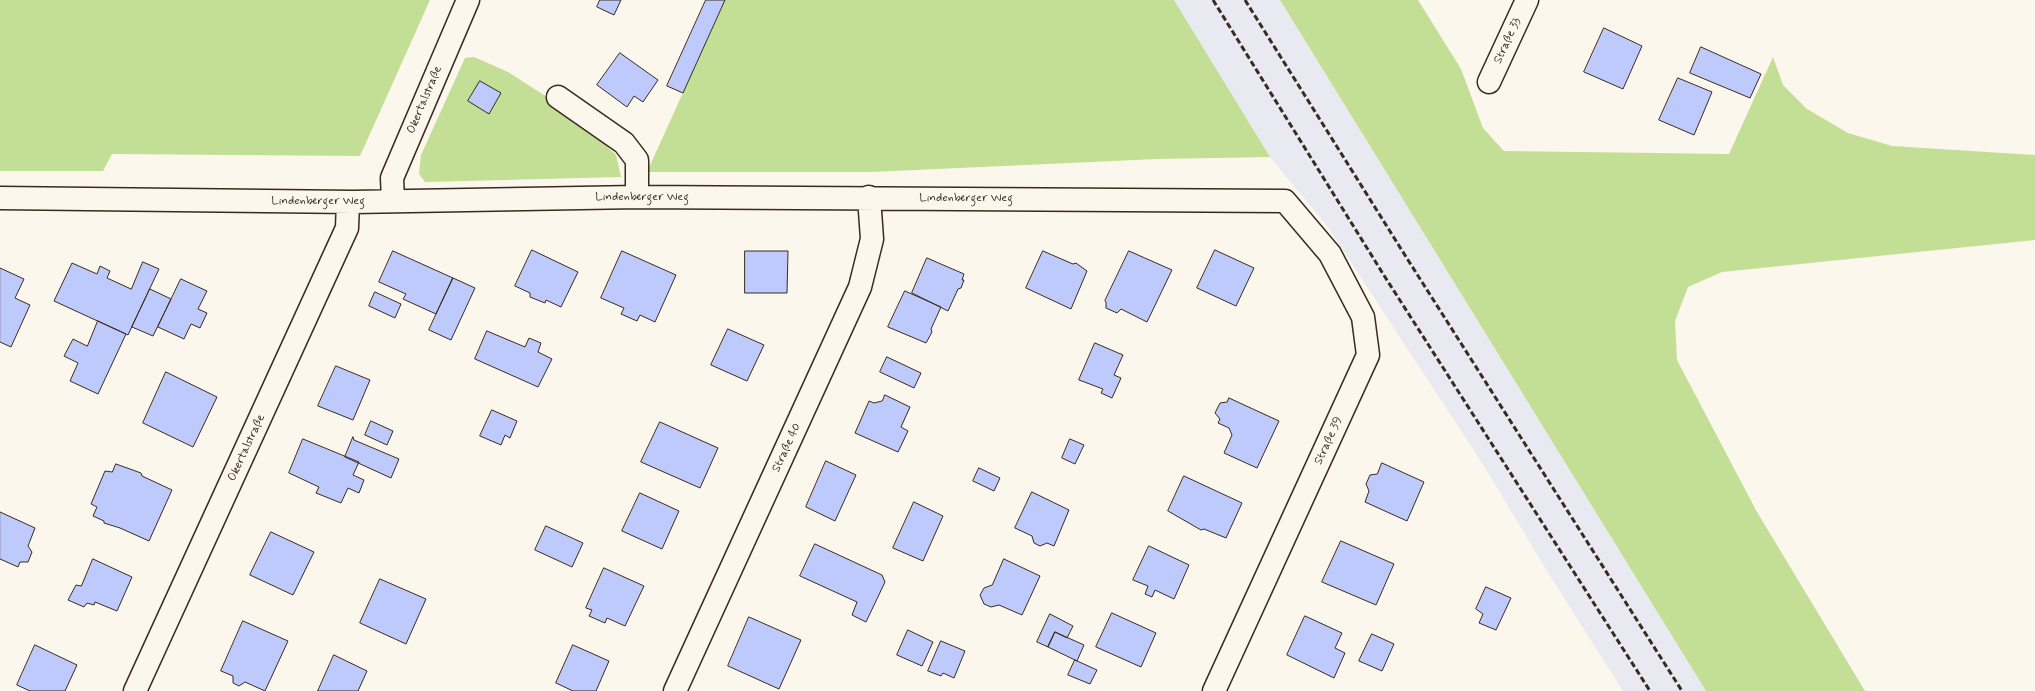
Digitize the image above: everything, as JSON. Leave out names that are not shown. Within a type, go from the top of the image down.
[{"type":"street","name":"Okertalstraße","points":[[393,201],[392,178],[468,0]]},
{"type":"street","name":"Straße 33","points":[[1489,82],[1527,0]]},
{"type":"street","points":[[558,97],[624,143],[637,160],[637,197]]},
{"type":"street","name":"Lindenberger Weg","points":[[0,198],[348,202],[637,197],[1285,201]]},
{"type":"street","name":"Straße 40","points":[[675,691],[860,287],[872,238],[869,198]]},
{"type":"street","name":"Straße 39","points":[[1214,691],[1368,355],[1363,316],[1330,254],[1285,201]]},
{"type":"street","name":"Okertalstraße","points":[[135,691],[347,228],[348,202]]},
{"type":"shaded area","points":[[1174,0],[1280,0],[1706,691],[1623,691],[1547,571],[1484,466],[1328,227],[1270,157]]},
{"type":"green space","points":[[0,0],[430,0],[360,156],[112,154],[103,171],[0,171]]},
{"type":"green space","points":[[725,0],[1174,0],[1270,157],[1157,159],[871,172],[647,172]]},
{"type":"green space","points":[[1280,0],[1418,0],[1461,69],[1483,128],[1504,151],[1729,154],[1773,57],[1783,85],[1807,109],[1848,133],[1892,146],[2035,155],[2035,240],[1722,272],[1688,287],[1675,321],[1677,360],[1757,512],[1865,691],[1706,691]]},
{"type":"green space","points":[[474,57],[508,72],[558,104],[583,124],[616,155],[621,177],[425,182],[419,174],[421,155],[465,58]]},
{"type":"building","points":[[600,0],[621,0],[614,15],[597,7]]},
{"type":"building","points":[[706,0],[725,0],[683,93],[667,86]]},
{"type":"building","points":[[1604,28],[1642,46],[1623,89],[1584,72]]},
{"type":"building","points":[[1701,47],[1761,74],[1750,98],[1690,73]]},
{"type":"building","points":[[620,53],[658,80],[643,102],[634,96],[627,107],[597,85]]},
{"type":"building","points":[[1678,78],[1712,92],[1694,135],[1659,120]]},
{"type":"building","points":[[480,81],[501,93],[489,114],[468,101]]},
{"type":"building","points":[[532,250],[578,272],[561,307],[546,300],[545,303],[530,297],[530,293],[515,286]]},
{"type":"building","points":[[1215,250],[1254,268],[1236,306],[1197,288]]},
{"type":"building","points":[[393,251],[453,278],[436,314],[403,299],[406,294],[379,282]]},
{"type":"building","points":[[622,251],[676,275],[655,322],[640,315],[637,321],[621,314],[624,308],[601,298]]},
{"type":"building","points":[[745,251],[788,251],[787,293],[745,293]]},
{"type":"building","points":[[1043,251],[1073,264],[1076,263],[1087,271],[1071,309],[1026,288]]},
{"type":"building","points":[[1129,251],[1172,270],[1147,322],[1121,309],[1117,313],[1106,308],[1105,301]]},
{"type":"building","points":[[927,258],[964,274],[962,280],[964,280],[961,288],[958,289],[948,311],[912,293]]},
{"type":"building","points":[[143,262],[159,269],[128,335],[54,301],[72,263],[97,274],[100,266],[110,271],[107,278],[131,289]]},
{"type":"building","points":[[0,268],[24,279],[15,298],[30,305],[11,347],[0,342]]},
{"type":"building","points":[[453,278],[475,288],[451,340],[429,330]]},
{"type":"building","points":[[181,279],[207,291],[198,309],[207,313],[200,328],[191,324],[184,339],[158,327]]},
{"type":"building","points":[[150,289],[171,299],[153,336],[132,327]]},
{"type":"building","points":[[905,291],[941,307],[931,329],[932,332],[926,343],[888,327]]},
{"type":"building","points":[[375,292],[401,304],[395,318],[369,306]]},
{"type":"building","points":[[98,321],[126,334],[98,394],[70,381],[78,363],[64,356],[73,339],[87,346]]},
{"type":"building","points":[[728,329],[764,345],[747,381],[711,365]]},
{"type":"building","points":[[487,331],[525,347],[529,338],[541,343],[538,352],[552,359],[538,387],[475,359]]},
{"type":"building","points":[[1095,343],[1123,355],[1114,375],[1121,378],[1112,398],[1101,393],[1103,389],[1079,380]]},
{"type":"building","points":[[887,357],[921,373],[914,388],[880,372]]},
{"type":"building","points":[[336,366],[370,380],[353,420],[318,406]]},
{"type":"building","points":[[166,372],[217,397],[193,447],[143,423]]},
{"type":"building","points":[[885,395],[910,407],[901,427],[908,431],[898,452],[855,433],[869,401],[874,403],[882,401]]},
{"type":"building","points":[[1229,398],[1279,421],[1257,468],[1224,453],[1232,435],[1229,428],[1218,423],[1220,419],[1215,413],[1220,403],[1227,402]]},
{"type":"building","points":[[492,410],[517,421],[510,438],[505,435],[501,445],[480,436]]},
{"type":"building","points":[[371,421],[393,431],[387,445],[365,435]]},
{"type":"building","points":[[660,422],[718,448],[700,488],[641,462]]},
{"type":"building","points":[[353,437],[354,440],[399,459],[391,478],[345,457]]},
{"type":"building","points":[[303,439],[359,462],[353,475],[364,480],[359,493],[348,488],[341,503],[316,493],[319,487],[289,473]]},
{"type":"building","points":[[1070,439],[1084,445],[1075,464],[1062,458]]},
{"type":"building","points":[[826,461],[856,475],[835,521],[806,507]]},
{"type":"building","points":[[1382,463],[1424,482],[1407,521],[1365,502],[1369,491],[1366,484],[1370,475],[1377,474]]},
{"type":"building","points":[[116,464],[141,473],[142,476],[172,490],[149,541],[120,528],[104,523],[104,521],[93,516],[97,507],[91,504],[105,471],[112,472]]},
{"type":"building","points":[[979,468],[1000,478],[994,491],[973,481]]},
{"type":"building","points":[[1184,476],[1242,503],[1226,538],[1204,529],[1201,530],[1168,511]]},
{"type":"building","points":[[1032,492],[1069,510],[1054,546],[1047,543],[1040,546],[1034,543],[1032,536],[1015,528]]},
{"type":"building","points":[[640,493],[679,511],[662,549],[622,531]]},
{"type":"building","points":[[914,502],[943,516],[923,561],[893,548]]},
{"type":"building","points":[[0,512],[35,528],[28,546],[32,552],[28,562],[20,562],[18,567],[0,559]]},
{"type":"building","points":[[546,526],[583,543],[572,567],[535,550]]},
{"type":"building","points":[[271,532],[314,552],[293,595],[250,575]]},
{"type":"building","points":[[1341,541],[1394,564],[1376,605],[1322,582]]},
{"type":"building","points":[[815,544],[882,575],[885,582],[866,622],[852,615],[857,602],[800,576]]},
{"type":"building","points":[[1149,546],[1189,565],[1174,599],[1155,590],[1152,597],[1145,594],[1148,586],[1133,580]]},
{"type":"building","points":[[93,559],[132,577],[117,611],[95,602],[94,605],[87,603],[84,607],[68,600],[76,585],[81,586]]},
{"type":"building","points":[[1004,559],[1040,576],[1022,615],[999,605],[991,607],[984,604],[980,595],[984,588],[992,585]]},
{"type":"building","points":[[604,568],[644,586],[625,626],[607,618],[605,623],[589,616],[592,610],[586,608]]},
{"type":"building","points":[[380,579],[426,599],[406,644],[360,623]]},
{"type":"building","points":[[1486,587],[1511,598],[1496,630],[1479,623],[1483,614],[1476,609]]},
{"type":"building","points":[[1112,613],[1156,633],[1141,667],[1096,647]]},
{"type":"building","points":[[1050,614],[1073,626],[1067,638],[1055,632],[1048,647],[1037,642]]},
{"type":"building","points":[[1305,616],[1342,633],[1335,648],[1345,653],[1334,678],[1287,655]]},
{"type":"building","points":[[749,617],[801,640],[779,689],[728,666]]},
{"type":"building","points":[[243,621],[288,641],[265,691],[245,682],[239,686],[233,683],[233,676],[221,671]]},
{"type":"building","points":[[908,630],[933,642],[922,666],[897,655]]},
{"type":"building","points":[[1055,632],[1084,645],[1077,661],[1048,647]]},
{"type":"building","points":[[1372,634],[1394,644],[1382,671],[1359,661]]},
{"type":"building","points":[[941,641],[965,651],[954,678],[943,673],[941,676],[928,671]]},
{"type":"building","points":[[35,645],[77,665],[65,691],[30,691],[17,685]]},
{"type":"building","points":[[573,645],[609,661],[596,691],[573,691],[556,683]]},
{"type":"building","points":[[334,655],[367,671],[358,691],[318,691]]},
{"type":"building","points":[[1075,660],[1097,670],[1090,684],[1068,675]]},
{"type":"railway","points":[[1213,0],[1385,277],[1650,691]]},
{"type":"railway","points":[[1245,0],[1408,260],[1682,691]]}]
